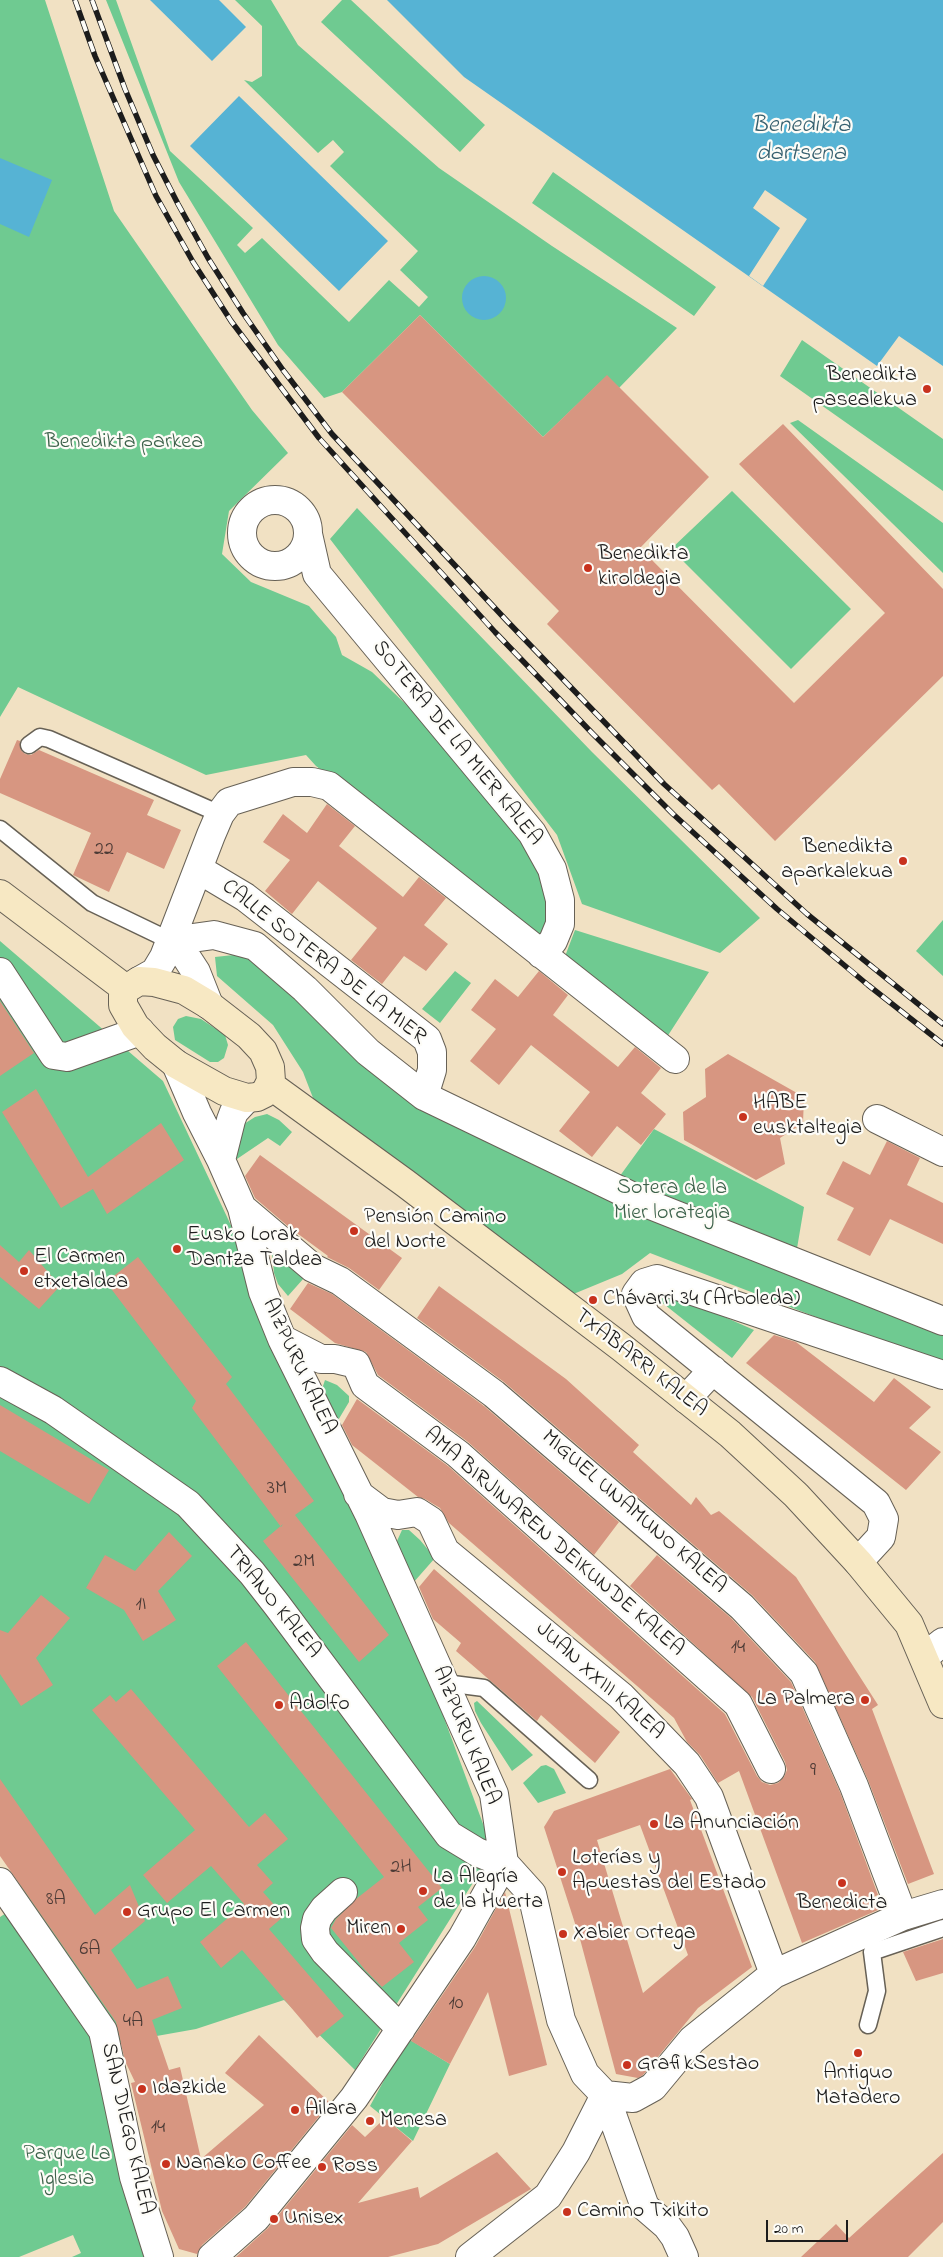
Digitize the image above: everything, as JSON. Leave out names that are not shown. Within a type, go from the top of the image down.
[{"type":"street","points":[[282,565],[292,562],[306,546],[307,524],[302,513],[294,505],[284,501],[262,502],[253,508],[246,517],[242,527],[242,538],[252,556],[261,563],[282,565],[317,574]]},
{"type":"street","name":"SOTERA DE LA MIER KALEA","points":[[308,534],[317,574],[532,833],[552,869],[560,900],[560,924],[553,941],[541,954]]},
{"type":"street","points":[[0,894],[133,985],[169,985],[184,990],[209,1004],[249,1036],[263,1051],[270,1067],[270,1084],[264,1093],[257,1097],[247,1098],[224,1091],[176,1064],[140,1031],[123,1005],[123,995],[133,985],[155,972],[164,957],[220,814],[229,802],[293,782],[312,782],[329,786],[675,1059]]},
{"type":"street","name":"CALLE SOTERA DE LA MIER","points":[[198,869],[245,897],[428,1039],[432,1052],[432,1070],[424,1096]]},
{"type":"street","points":[[171,941],[214,935],[255,946],[305,989],[368,1052],[424,1096],[648,1204],[943,1321]]},
{"type":"street","points":[[171,941],[183,952],[196,972],[209,1004]]},
{"type":"street","points":[[0,972],[54,1054],[67,1057],[140,1031]]},
{"type":"street","name":"AIZPURU KALEA","points":[[176,1064],[242,1208],[263,1292],[282,1339],[321,1414],[356,1493],[369,1514],[494,1794],[504,1863]]},
{"type":"street","name":"TXABARRI KALEA","points":[[270,1084],[405,1183],[730,1434],[796,1495],[934,1649],[943,1704]]},
{"type":"street","points":[[221,1160],[234,1112],[247,1098]]},
{"type":"street","points":[[877,1119],[943,1152]]},
{"type":"street","name":"MIGUEL UNAMUNO KALEA","points":[[242,1208],[313,1268],[340,1282],[494,1394],[742,1607],[798,1666],[804,1673],[854,1786],[904,1916]]},
{"type":"street","points":[[858,1562],[881,1537],[884,1519],[876,1503],[646,1316],[636,1294],[644,1283],[657,1279],[943,1375]]},
{"type":"street","name":"AMA BIRJINAREN DEIKUNDE KALEA","points":[[282,1339],[320,1359],[335,1359],[356,1364],[365,1384],[458,1454],[738,1704],[771,1769]]},
{"type":"street","points":[[686,1399],[713,1370]]},
{"type":"street","name":"TRIANO KALEA","points":[[0,1381],[53,1410],[188,1504],[252,1573],[449,1835],[477,1852],[504,1863]]},
{"type":"street","name":"JUAN XXIII KALEA","points":[[356,1493],[382,1512],[398,1515],[417,1512],[431,1521],[445,1551],[621,1696],[687,1764],[709,1797],[774,1974]]},
{"type":"street","points":[[212,2257],[256,2218],[354,2098],[462,1938],[504,1863],[532,1894],[562,2020],[585,2074],[605,2095],[645,2207],[667,2226],[675,2237],[684,2257]]},
{"type":"street","name":"SAN DIEGO KALEA","points":[[0,1882],[103,2032],[134,2177],[159,2257]]},
{"type":"street","points":[[343,1892],[324,1909],[317,1919],[315,1928],[316,1939],[324,1952],[401,2029]]},
{"type":"street","points":[[605,2095],[633,2098],[653,2087],[692,2040],[774,1974],[904,1916],[943,1904]]},
{"type":"street","points":[[470,2257],[548,2196],[576,2152],[605,2095]]},
{"type":"lane","points":[[29,745],[40,737],[49,739],[220,814]]},
{"type":"lane","points":[[0,828],[92,903],[171,941]]},
{"type":"lane","points":[[445,1683],[484,1688],[589,1780]]},
{"type":"lane","points":[[868,2025],[877,1991],[872,1952],[943,1928]]},
{"type":"green space","name":"Benedikta parkea","points":[[0,0],[45,0],[114,211],[252,410],[288,453],[229,511],[222,554],[251,582],[309,606],[336,637],[342,655],[372,672],[414,712],[524,839],[541,870],[551,916],[543,938],[316,766],[306,755],[206,775],[18,687],[0,717]]},
{"type":"green space","points":[[106,0],[116,0],[170,151],[253,228],[237,245],[245,253],[262,238],[349,322],[389,280],[419,307],[428,297],[400,270],[418,251],[330,166],[344,152],[333,140],[318,153],[244,80],[252,82],[262,76],[262,26],[235,0],[271,0],[298,45],[439,168],[552,246],[677,328],[619,388],[607,376],[543,437],[420,315],[342,392],[324,398],[278,345],[179,182]]},
{"type":"green space","points":[[342,0],[351,0],[485,125],[460,152],[321,22]]},
{"type":"green space","points":[[553,172],[716,287],[694,316],[532,203]]},
{"type":"green space","points":[[802,340],[943,439],[943,491],[780,376]]},
{"type":"green space","points":[[798,420],[943,523],[943,573],[790,423]]},
{"type":"green space","points":[[732,491],[851,609],[791,669],[671,549]]},
{"type":"green space","points":[[357,508],[592,752],[760,918],[720,953],[582,904],[557,835],[330,539]]},
{"type":"green space","points":[[943,920],[943,976],[916,951]]},
{"type":"green space","points":[[575,930],[709,972],[667,1037],[564,959]]},
{"type":"green space","name":"Parque La Iglesia","points":[[0,941],[163,1081],[357,1493],[369,1514],[493,1851],[355,2070],[284,2000],[196,2029],[106,2045],[159,2257],[72,2257],[81,2253],[73,2235],[19,2257],[0,2257],[0,1917],[17,1906],[99,2024],[0,1850]]},
{"type":"green space","name":"Sotera de la Mier lorategia","points":[[252,953],[390,1079],[609,1191],[654,1129],[804,1207],[793,1272],[943,1332],[943,1366],[650,1253],[622,1274],[571,1295],[315,1103],[303,1072],[273,1025],[217,976],[215,957]]},
{"type":"green space","points":[[455,971],[471,983],[440,1023],[422,1009]]},
{"type":"green space","points":[[186,1016],[201,1019],[225,1035],[228,1045],[224,1058],[218,1062],[210,1062],[175,1040],[173,1027],[178,1019]]},
{"type":"green space","points":[[267,1114],[279,1120],[292,1132],[280,1146],[268,1138],[237,1159],[236,1149],[244,1124],[255,1117]]},
{"type":"green space","points":[[278,1252],[304,1278],[288,1296],[278,1284],[274,1273],[272,1253]]},
{"type":"green space","points":[[669,1295],[684,1299],[754,1330],[732,1358],[660,1301],[663,1297]]},
{"type":"green space","points":[[325,1380],[337,1385],[349,1396],[349,1402],[337,1422],[322,1389]]},
{"type":"green space","points":[[402,1530],[409,1530],[435,1558],[413,1583],[397,1541]]},
{"type":"green space","points":[[477,1701],[533,1755],[512,1771],[475,1711],[474,1703]]},
{"type":"green space","points":[[546,1765],[554,1769],[566,1793],[538,1803],[523,1783],[541,1766]]},
{"type":"green space","points":[[407,2038],[450,2064],[413,2141],[370,2106]]},
{"type":"water","points":[[150,0],[219,0],[246,27],[212,61]]},
{"type":"water","name":"Benedikta dartsena","points":[[387,0],[943,0],[943,366],[899,336],[877,366],[464,77]]},
{"type":"water","points":[[239,96],[388,241],[339,291],[190,146]]},
{"type":"water","points":[[0,158],[52,180],[29,237],[0,224]]},
{"type":"water","points":[[484,276],[496,280],[502,286],[506,298],[502,310],[496,316],[484,320],[472,316],[466,310],[462,298],[466,286],[472,280]]},
{"type":"pier","points":[[765,190],[807,219],[763,286],[749,276],[780,228],[753,208]]},
{"type":"building","name":"Benedikta kiroldegia","points":[[420,315],[543,437],[607,375],[709,477],[640,548],[794,703],[885,613],[739,464],[783,424],[943,589],[943,676],[775,841],[719,784],[712,790],[547,624],[559,611],[342,392]]},
{"type":"building","points":[[17,740],[20,741],[21,750],[25,754],[31,755],[39,750],[154,800],[147,815],[181,830],[164,869],[127,852],[109,892],[73,875],[91,833],[0,793],[0,779]]},
{"type":"building","points":[[327,804],[355,826],[339,846],[403,897],[419,877],[446,898],[424,925],[448,944],[426,971],[404,956],[382,984],[351,960],[377,928],[318,881],[292,914],[265,891],[290,860],[263,842],[283,814],[307,833]]},
{"type":"building","points":[[539,971],[568,995],[553,1015],[618,1067],[635,1047],[661,1068],[641,1093],[666,1114],[641,1145],[617,1126],[592,1157],[559,1131],[590,1092],[531,1045],[499,1085],[470,1061],[496,1029],[471,1010],[495,979],[518,997]]},
{"type":"building","points":[[0,1001],[34,1053],[0,1076]]},
{"type":"building","name":"HABE eusktaltegia","points":[[728,1054],[804,1097],[803,1123],[780,1138],[785,1164],[756,1180],[684,1140],[683,1112],[706,1097],[705,1069]]},
{"type":"building","points":[[36,1089],[88,1177],[161,1123],[184,1160],[107,1214],[93,1189],[61,1208],[2,1112]]},
{"type":"building","points":[[887,1141],[920,1158],[907,1185],[943,1203],[943,1244],[890,1219],[870,1256],[837,1240],[854,1208],[826,1194],[843,1161],[870,1175]]},
{"type":"building","points":[[260,1155],[402,1258],[379,1290],[349,1268],[327,1257],[255,1198],[245,1176]]},
{"type":"building","name":"El Carmen etxetaldea","points":[[0,1245],[19,1262],[29,1250],[60,1286],[39,1309],[0,1277]]},
{"type":"building","points":[[138,1257],[232,1377],[226,1384],[314,1501],[295,1515],[389,1635],[359,1662],[263,1541],[280,1526],[192,1408],[196,1401],[106,1282]]},
{"type":"building","points":[[308,1283],[332,1294],[484,1406],[619,1522],[594,1555],[468,1442],[378,1375],[366,1352],[335,1343],[290,1309]]},
{"type":"building","points":[[439,1286],[566,1379],[639,1445],[633,1452],[691,1505],[696,1497],[711,1515],[719,1511],[796,1577],[878,1705],[872,1709],[934,1874],[908,1884],[868,1780],[815,1662],[752,1595],[504,1382],[417,1318]]},
{"type":"building","points":[[774,1335],[796,1342],[874,1402],[894,1378],[931,1407],[909,1428],[941,1452],[906,1490],[746,1363]]},
{"type":"building","points":[[357,1399],[448,1466],[725,1714],[757,1776],[762,1782],[770,1785],[778,1783],[784,1777],[787,1770],[785,1762],[752,1697],[630,1586],[657,1555],[731,1618],[791,1682],[840,1792],[878,1895],[873,1897],[878,1910],[802,1943],[739,1771],[718,1783],[700,1755],[687,1742],[674,1718],[449,1523],[440,1508],[418,1497],[352,1445],[342,1425]]},
{"type":"building","points":[[0,1405],[109,1470],[89,1504],[0,1451]]},
{"type":"building","points":[[169,1532],[192,1556],[158,1591],[176,1620],[143,1641],[124,1610],[86,1588],[105,1555],[135,1571]]},
{"type":"building","points":[[434,1569],[620,1732],[595,1763],[541,1715],[537,1721],[456,1651],[461,1643],[433,1619],[419,1587]]},
{"type":"building","points":[[41,1595],[70,1618],[36,1658],[53,1685],[21,1706],[0,1674],[0,1630],[8,1633]]},
{"type":"building","points":[[246,1642],[442,1888],[418,1907],[428,1920],[399,1943],[414,1962],[382,1987],[365,1970],[331,1928],[336,1919],[356,1899],[384,1877],[217,1666]]},
{"type":"building","points":[[131,1689],[249,1827],[265,1813],[288,1839],[257,1865],[273,1883],[263,1892],[284,1916],[269,1929],[344,2016],[317,2038],[242,1950],[221,1968],[200,1942],[244,1904],[211,1866],[167,1903],[143,1875],[195,1830],[92,1710],[110,1695],[116,1702]]},
{"type":"building","points":[[670,1769],[692,1799],[690,1800],[752,1967],[698,2008],[643,2075],[638,2078],[616,2074],[580,1939],[544,1827],[554,1811]],"holes":[[[640,1825],[688,1955],[643,1993],[597,1840]]]},
{"type":"building","points":[[0,1779],[95,1915],[130,1885],[145,1921],[111,1950],[137,1989],[168,1976],[182,2008],[152,2020],[169,2070],[180,2067],[201,2159],[264,2105],[225,2073],[259,2035],[330,2103],[245,2207],[202,2245],[197,2254],[179,2249],[162,2211],[131,2083],[135,2082],[125,2061],[116,2022],[0,1856]]},
{"type":"building","points":[[505,1892],[547,2065],[509,2076],[488,1992],[450,2064],[411,2041],[475,1947]]},
{"type":"building","points":[[943,1939],[943,1973],[916,1981],[903,1952]]},
{"type":"building","points":[[385,2118],[412,2141],[358,2203],[418,2187],[420,2198],[497,2152],[531,2189],[438,2244],[388,2257],[236,2257],[268,2228],[352,2125],[365,2137]]},
{"type":"building","points":[[943,2153],[943,2222],[908,2257],[801,2257],[836,2224],[849,2238]]},
{"type":"railway","points":[[75,0],[95,56],[156,196],[193,262],[231,321],[319,438],[495,632],[673,814],[777,909],[868,985],[943,1044]]},
{"type":"railway","points":[[92,0],[125,89],[153,155],[178,204],[208,258],[243,313],[283,370],[332,434],[507,621],[664,784],[807,914],[943,1024]]},
{"type":"place","name":"Benedikta pasealekua","points":[[927,389]]},
{"type":"place","name":"Benedikta kiroldegia","points":[[588,568]]},
{"type":"place","name":"Benedikta aparkalekua","points":[[903,861]]},
{"type":"place","name":"HABE eusktaltegia","points":[[743,1117]]},
{"type":"place","name":"Pensión Camino del Norte","points":[[354,1231]]},
{"type":"place","name":"Eusko Lorak Dantza Taldea","points":[[177,1249]]},
{"type":"place","name":"El Carmen etxetaldea","points":[[24,1271]]},
{"type":"place","name":"Chávarri 34 (Arboleda)","points":[[593,1300]]},
{"type":"place","name":"La Palmera","points":[[865,1700]]},
{"type":"place","name":"Adolfo","points":[[279,1705]]},
{"type":"place","name":"La Anunciación","points":[[654,1824]]},
{"type":"place","name":"Loterías y Apuestas del Estado","points":[[562,1872]]},
{"type":"place","name":"Benedicta","points":[[842,1883]]},
{"type":"place","name":"La Alegría de la Huerta","points":[[423,1891]]},
{"type":"place","name":"Grupo El Carmen","points":[[127,1912]]},
{"type":"place","name":"Miren","points":[[401,1929]]},
{"type":"place","name":"Xabier Ortega","points":[[563,1934]]},
{"type":"place","name":"Antiguo Matadero","points":[[858,2053]]},
{"type":"place","name":"GrafikSestao","points":[[627,2065]]},
{"type":"place","name":"Idazkide","points":[[142,2089]]},
{"type":"place","name":"Ailara","points":[[295,2110]]},
{"type":"place","name":"Menesa","points":[[370,2121]]},
{"type":"place","name":"Nanako Coffee","points":[[166,2164]]},
{"type":"place","name":"Ross","points":[[322,2167]]},
{"type":"place","name":"Camino Txikito","points":[[567,2212]]},
{"type":"place","name":"Unisex","points":[[274,2219]]}]
